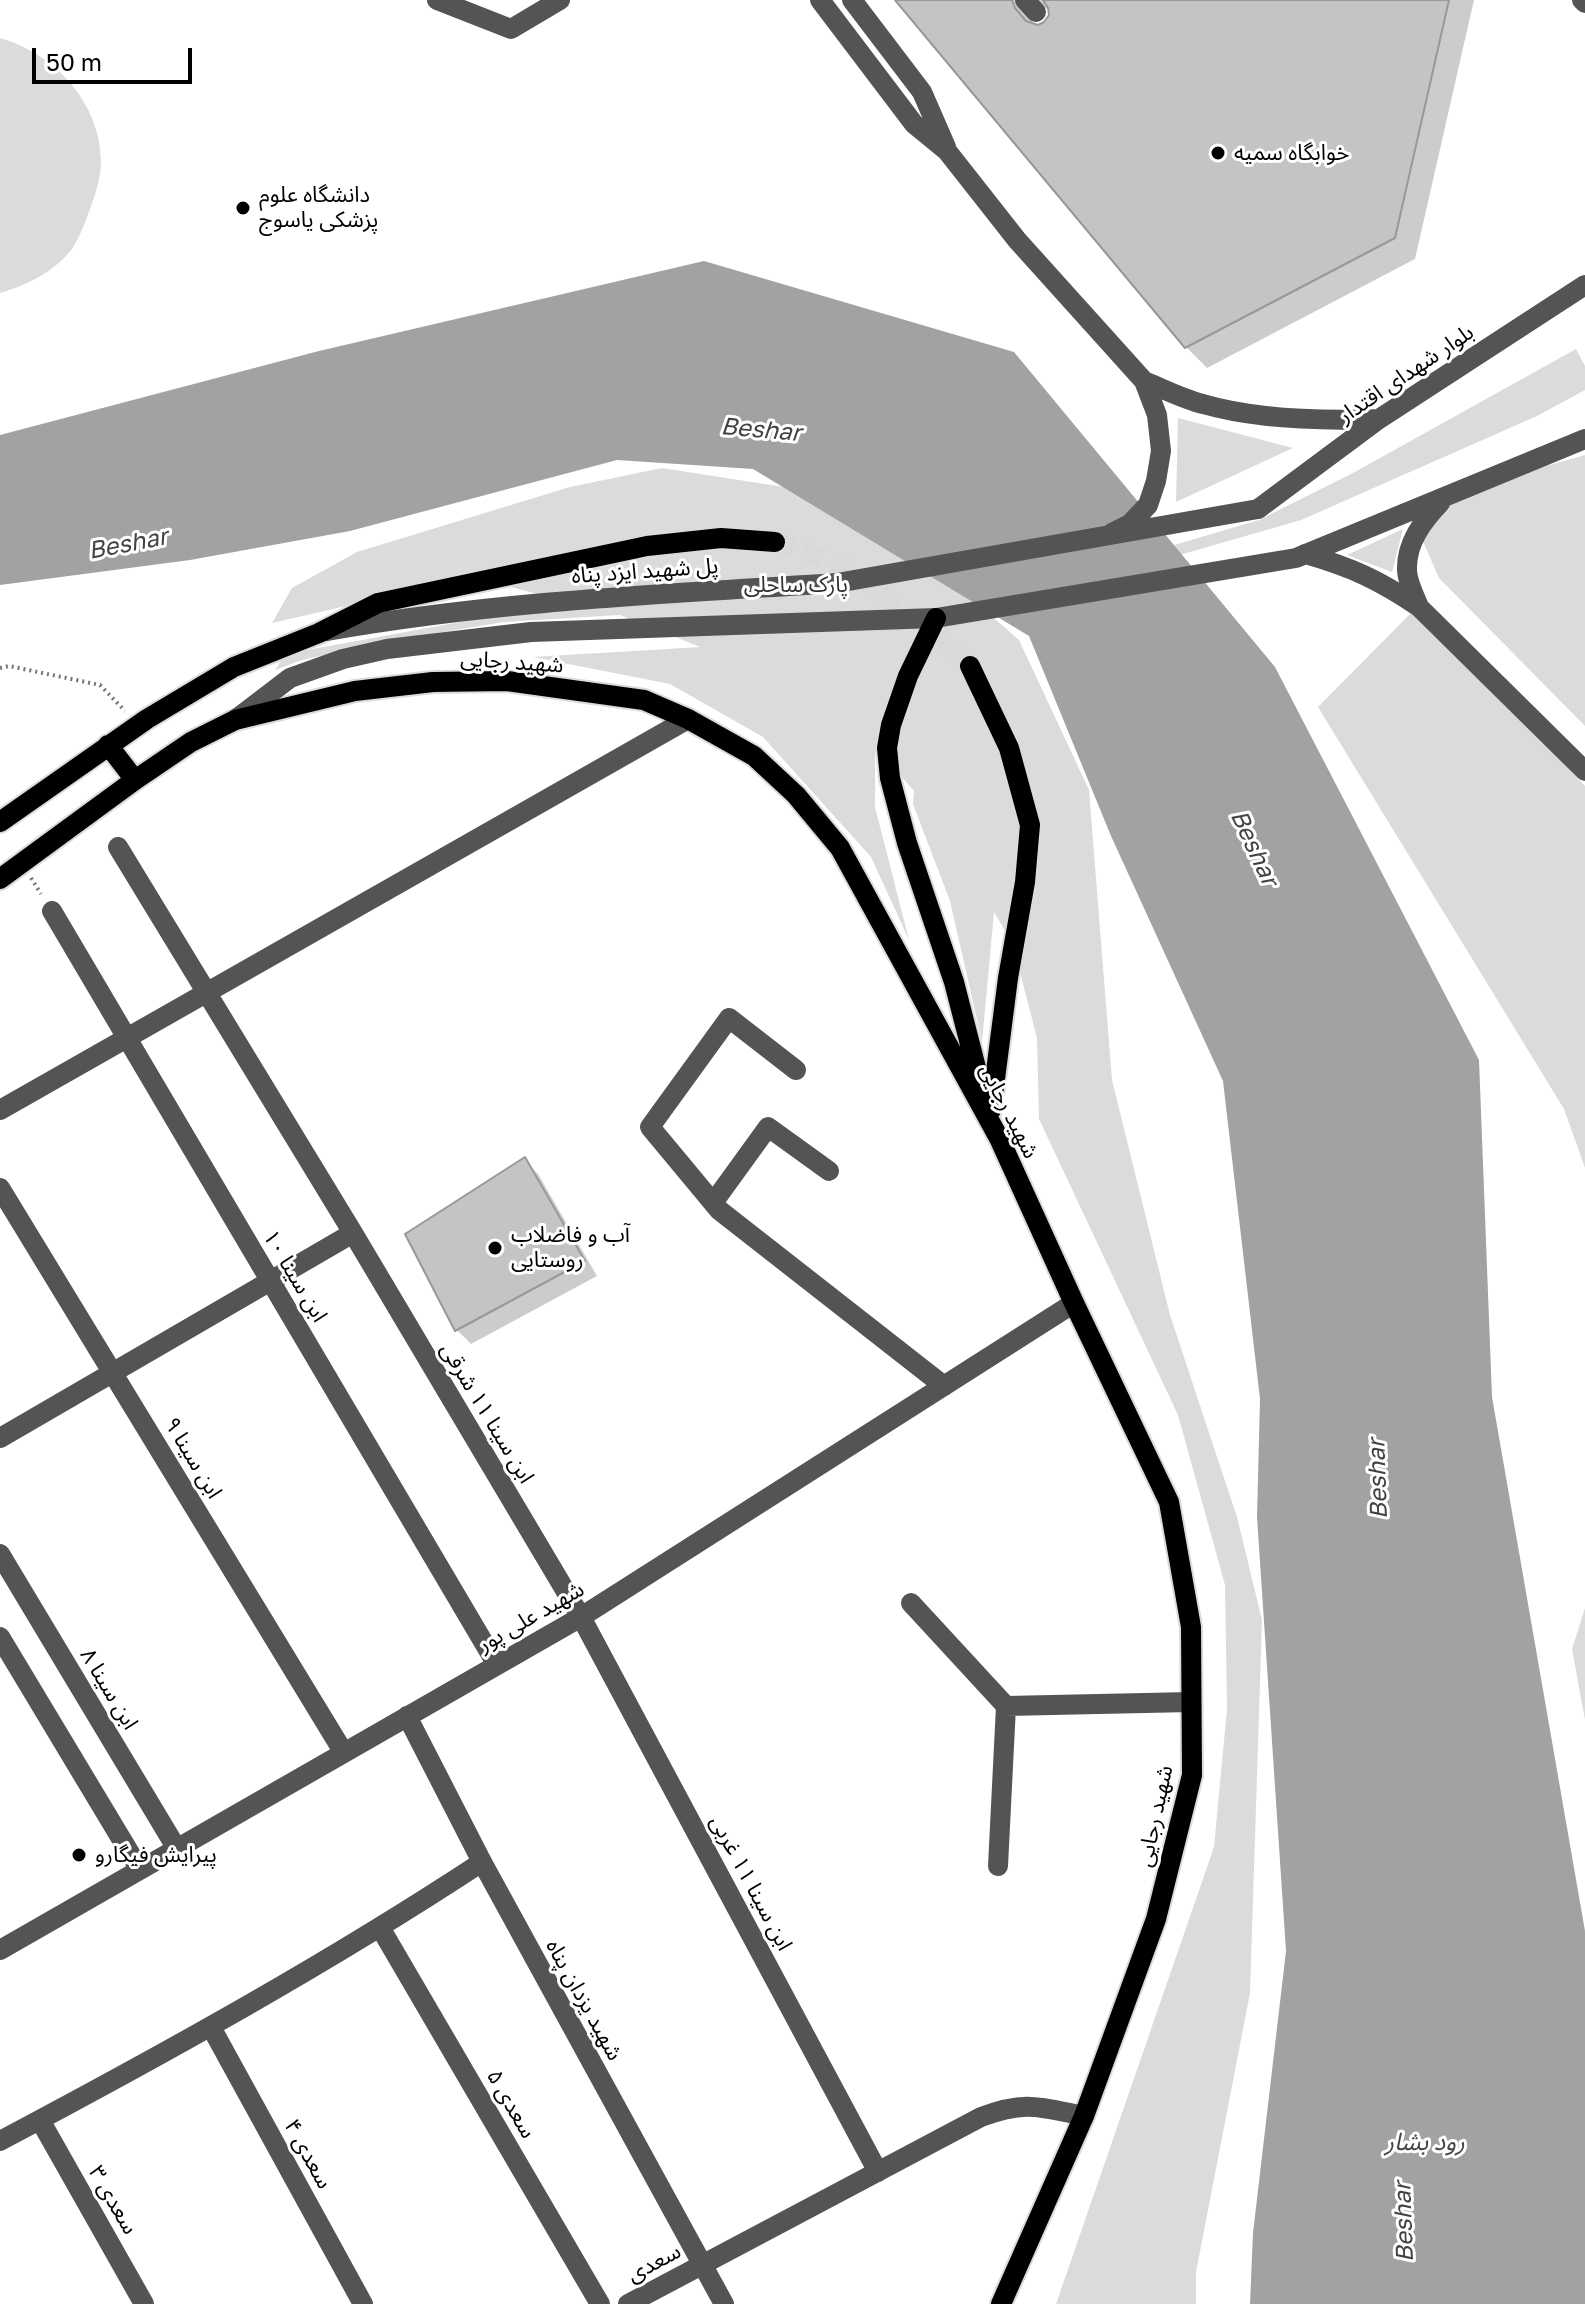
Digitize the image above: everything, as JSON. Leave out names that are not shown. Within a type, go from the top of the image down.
[{"type":"main road","points":[[319,633],[378,603],[647,546],[721,538],[775,542]]},
{"type":"main road","points":[[945,617],[908,676],[891,725],[887,748],[890,778],[907,843],[954,982],[990,1122]]},
{"type":"main road","name":"پل شهید ایزد پناه","points":[[108,745],[234,667],[319,633]]},
{"type":"main road","points":[[970,666],[1009,748],[1030,825],[1025,882],[1008,978],[990,1122]]},
{"type":"main road","name":"شهید رجایی","points":[[0,879],[191,742],[235,720],[355,691],[433,682],[507,681],[644,700],[688,719],[754,756],[796,795],[840,848],[990,1122],[1169,1502],[1191,1627],[1192,1775],[1156,1919],[1084,2116],[1001,2304]]},
{"type":"main road","points":[[0,822],[108,745],[135,780]]},
{"type":"street","points":[[437,0],[511,29],[560,0]]},
{"type":"street","points":[[820,0],[914,124],[947,151],[1017,240],[1144,381],[1157,415],[1161,451],[1156,481],[1148,505],[1130,524],[1108,535]]},
{"type":"street","points":[[852,0],[922,92],[947,151]]},
{"type":"street","name":"بلوار شهدای اقتدار","points":[[1258,509],[1379,419],[1585,285]]},
{"type":"street","points":[[1144,381],[1204,404],[1242,411],[1342,420],[1379,419]]},
{"type":"street","points":[[235,720],[290,678],[343,659],[387,649],[531,632],[945,617],[1301,556],[1585,439]]},
{"type":"street","points":[[1419,607],[1406,573],[1410,548],[1424,520],[1445,498]]},
{"type":"street","name":"پل شهید ایزد پناه","points":[[319,633],[392,619],[535,603],[837,583],[1258,509]]},
{"type":"street","points":[[1301,556],[1340,563],[1389,586],[1419,607],[1585,771]]},
{"type":"street","points":[[0,1110],[688,719]]},
{"type":"street","name":"ابن سینا ۱۱ شرقی","points":[[118,847],[353,1233],[581,1617]]},
{"type":"street","name":"ابن سینا ۱۰","points":[[52,911],[497,1665]]},
{"type":"street","points":[[796,1070],[729,1018],[650,1127],[713,1203],[944,1386]]},
{"type":"street","points":[[713,1203],[768,1127],[829,1171]]},
{"type":"street","name":"ابن سینا ۹","points":[[0,1188],[344,1753]]},
{"type":"street","points":[[0,1438],[353,1233]]},
{"type":"street","name":"شهید علی پور","points":[[0,1950],[581,1617],[1074,1303]]},
{"type":"street","name":"ابن سینا ۸","points":[[0,1554],[177,1849]]},
{"type":"street","points":[[911,1603],[1006,1706],[998,1866]]},
{"type":"street","name":"ابن سینا ۱۱ غربی","points":[[581,1617],[878,2172]]},
{"type":"street","points":[[0,1637],[140,1870]]},
{"type":"street","points":[[1006,1706],[1191,1702]]},
{"type":"street","name":"شهید یزدان پناه","points":[[407,1716],[482,1862],[724,2304]]},
{"type":"street","points":[[0,2141],[211,2027],[381,1929],[482,1862]]},
{"type":"street","name":"سعدی ۵","points":[[381,1929],[600,2304]]},
{"type":"street","name":"سعدی ۴","points":[[211,2027],[363,2304]]},
{"type":"street","name":"سعدی","points":[[628,2304],[981,2117],[1008,2107],[1030,2105],[1084,2116]]},
{"type":"street","name":"سعدی ۳","points":[[40,2120],[144,2304]]},
{"type":"path","points":[[0,668],[9,666],[100,685],[126,709],[108,745]]},
{"type":"path","points":[[22,862],[52,911]]},
{"type":"green space","points":[[0,38],[39,55],[71,84],[93,120],[101,162],[94,198],[72,249],[39,277],[0,293]]},
{"type":"green space","name":"پارک ساحلی","points":[[1576,349],[1585,366],[1585,390],[1537,416],[1301,520],[1152,563],[979,605],[1019,640],[1089,790],[1112,1080],[1170,1315],[1237,1517],[1262,1620],[1250,1993],[1196,2272],[1196,2304],[1056,2304],[1214,1847],[1227,1709],[1225,1585],[1178,1415],[1039,1119],[1037,1038],[1013,945],[994,912],[982,1042],[950,901],[913,804],[914,791],[884,757],[875,751],[875,807],[909,940],[871,857],[763,737],[670,684],[533,657],[700,647],[620,615],[504,622],[389,641],[302,660],[275,670],[286,654],[504,614],[591,608],[472,577],[272,623],[292,588],[357,552],[570,487],[662,468],[835,495],[1147,553],[1259,520],[1353,473]]},
{"type":"green space","points":[[1178,418],[1293,448],[1176,502]]},
{"type":"green space","points":[[1585,455],[1585,726],[1439,578],[1407,505]]},
{"type":"green space","points":[[1403,529],[1392,572],[1347,555]]},
{"type":"green space","points":[[1415,609],[1585,786],[1585,1168],[1564,1109],[1318,707]]},
{"type":"green space","points":[[1585,1608],[1585,1720],[1572,1649]]},
{"type":"water","name":"رود بشار","points":[[704,261],[1014,352],[1275,667],[1479,1060],[1492,1397],[1585,1931],[1585,2304],[1250,2304],[1253,2233],[1286,1951],[1257,1517],[1260,1399],[1223,1081],[1111,836],[1029,636],[753,469],[617,460],[350,531],[190,560],[0,585],[0,435],[319,351]]},
{"type":"building","name":"خوابگاه سمیه","points":[[895,0],[1012,0],[1026,21],[1038,25],[1049,15],[1043,0],[1449,0],[1395,238],[1185,348]]},
{"type":"building","name":"آب و فاضلاب روستایی","points":[[525,1157],[585,1261],[455,1331],[405,1234]]},
{"type":"tunnel","points":[[775,542],[843,565],[953,646],[970,666]]},
{"type":"place","name":"خوابگاه سمیه","points":[[1218,153]]},
{"type":"place","name":"دانشگاه علوم پزشکی یاسوج","points":[[243,208]]},
{"type":"place","name":"آب و فاضلاب روستایی","points":[[495,1248]]},
{"type":"place","name":"پیرایش فیگارو","points":[[79,1855]]},
{"type":"water label","name":"Beshar","points":[[761,430]]},
{"type":"water label","name":"Beshar","points":[[128,544]]},
{"type":"water label","name":"Beshar","points":[[1254,848]]},
{"type":"water label","name":"Beshar","points":[[1378,1479]]},
{"type":"water label","name":"Beshar","points":[[1404,2222]]}]
